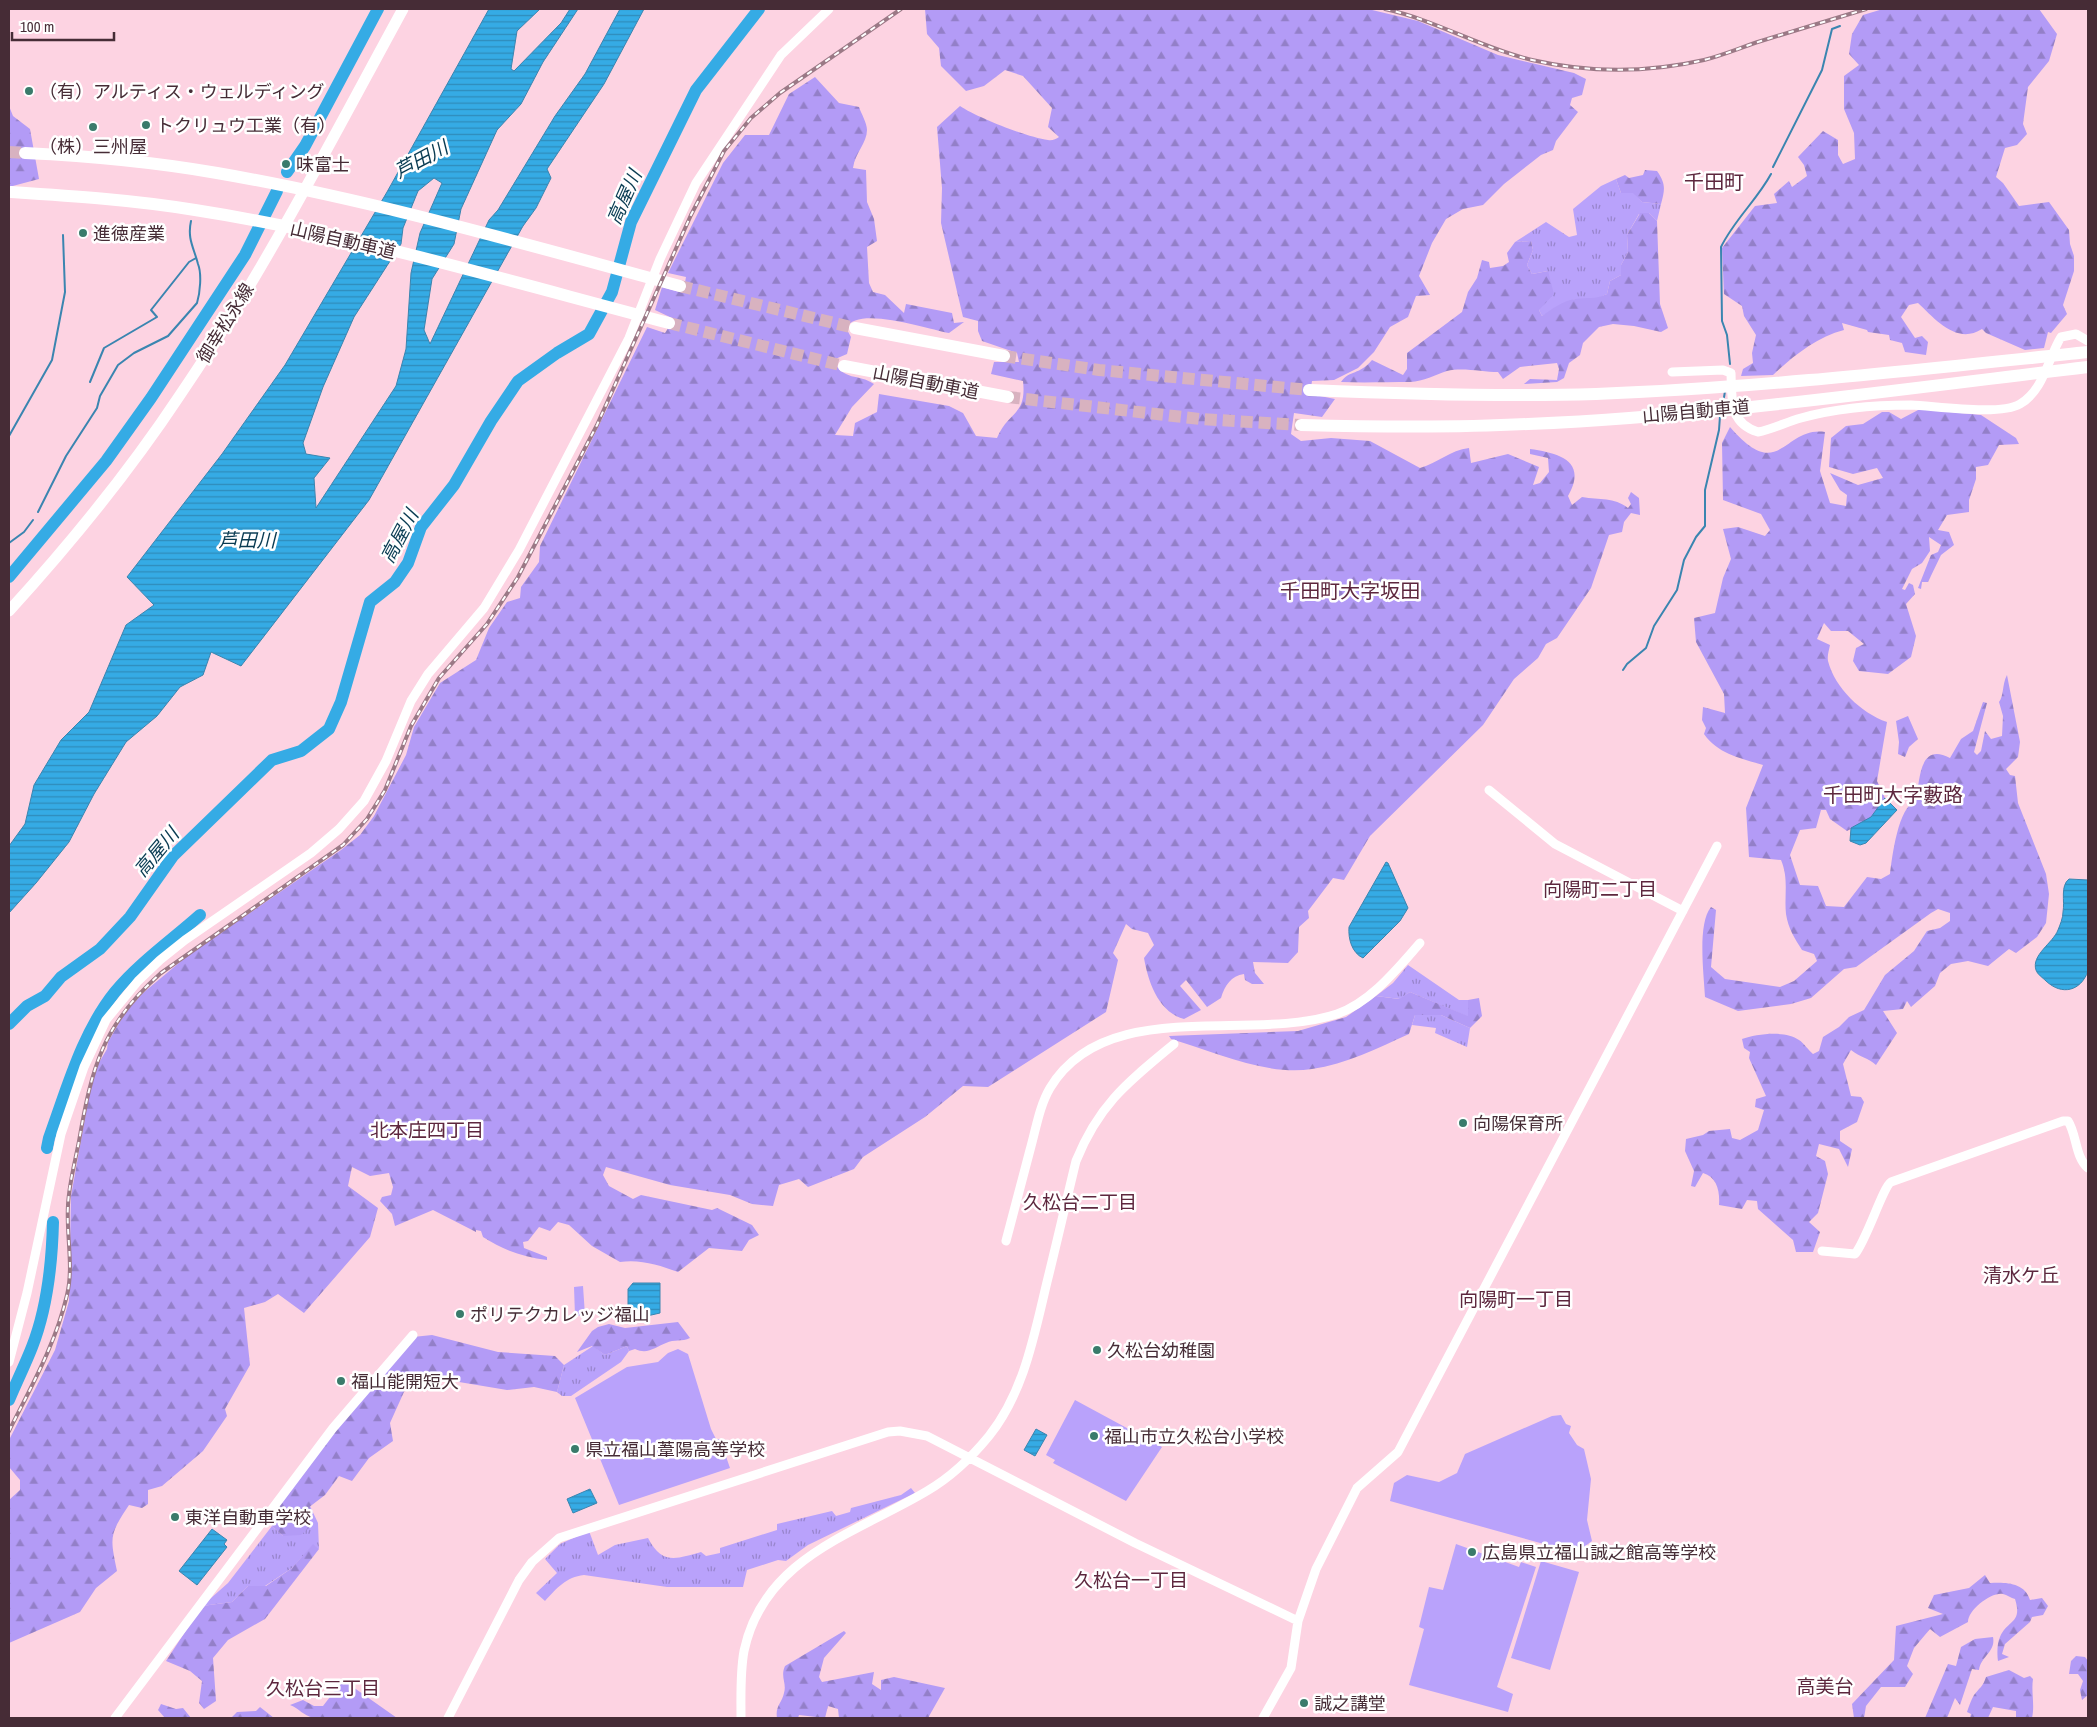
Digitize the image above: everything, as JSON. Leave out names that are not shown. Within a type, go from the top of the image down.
[{"type":"highway","points":[[25,153],[162,165],[267,182],[414,216],[680,286]]},
{"type":"highway","name":"山陽自動車道","points":[[11,192],[151,203],[275,224],[396,251],[669,323]]},
{"type":"highway","points":[[855,328],[1004,356]]},
{"type":"highway","name":"山陽自動車道","points":[[1309,390],[1461,395],[1594,394],[1768,383],[2088,352]]},
{"type":"highway","name":"山陽自動車道","points":[[844,366],[1008,397]]},
{"type":"highway","name":"山陽自動車道","points":[[1301,425],[1447,427],[1587,421],[1769,404],[2088,367]]},
{"type":"main road","name":"御幸松永線","points":[[9,611],[103,502],[181,394],[309,183],[403,9]]},
{"type":"street","points":[[9,1362],[61,1134],[84,1067],[106,1020],[138,981],[160,960],[184,940],[311,853],[339,829],[364,801],[386,761],[411,701],[428,674],[484,608],[519,550],[629,338],[660,259],[696,183],[781,55],[829,9]]},
{"type":"street","points":[[1672,372],[1723,370],[1731,374],[1736,417],[1742,426],[1758,432],[1800,418],[1855,407],[1910,405],[2007,409],[2020,405],[2027,399],[2043,378],[2060,337],[2076,334],[2088,341]]},
{"type":"street","points":[[1489,790],[1555,844],[1683,911]]},
{"type":"street","points":[[1263,1718],[1291,1668],[1298,1621],[1308,1586],[1357,1488],[1398,1452],[1717,846]]},
{"type":"street","points":[[1006,1241],[1044,1100],[1061,1074],[1081,1056],[1113,1039],[1140,1031],[1299,1023],[1337,1013],[1377,988],[1420,943]]},
{"type":"street","points":[[741,1718],[741,1674],[744,1649],[764,1601],[776,1584],[806,1557],[929,1491],[970,1459],[999,1420],[1026,1369],[1076,1161],[1085,1138],[1096,1120],[1124,1085],[1174,1044]]},
{"type":"street","points":[[1822,1251],[1854,1254],[1880,1206],[1886,1185],[1891,1182],[2063,1121],[2068,1121],[2073,1129],[2081,1158],[2088,1168]]},
{"type":"street","points":[[115,1718],[332,1428],[412,1335]]},
{"type":"street","points":[[448,1718],[519,1580],[532,1562],[559,1538],[888,1432],[927,1436],[1228,1588],[1298,1621]]},
{"type":"green space","points":[[925,9],[1368,9],[1418,21],[1498,55],[1574,73],[1586,79],[1582,95],[1572,98],[1570,105],[1578,112],[1556,141],[1553,150],[1541,155],[1504,184],[1483,205],[1463,209],[1446,219],[1432,243],[1419,276],[1430,295],[1416,296],[1408,317],[1390,327],[1374,352],[1358,368],[1334,380],[1312,381],[1310,394],[1335,399],[1322,417],[1294,413],[1291,434],[1301,441],[1331,438],[1370,441],[1420,468],[1462,449],[1469,448],[1471,463],[1508,454],[1539,467],[1533,485],[1540,483],[1549,472],[1548,458],[1530,454],[1530,449],[1551,453],[1567,461],[1575,474],[1568,496],[1572,505],[1582,497],[1612,500],[1628,508],[1631,504],[1628,498],[1631,492],[1639,498],[1640,515],[1631,513],[1624,522],[1622,532],[1609,535],[1591,588],[1557,638],[1546,644],[1538,658],[1514,679],[1483,725],[1370,836],[1344,880],[1333,878],[1308,911],[1309,918],[1299,927],[1298,952],[1288,963],[1253,962],[1255,973],[1264,984],[1252,984],[1245,980],[1244,974],[1239,975],[1229,982],[1221,998],[1207,1007],[1186,980],[1180,986],[1201,1010],[1184,1019],[1167,1010],[1152,986],[1144,958],[1154,945],[1148,933],[1132,929],[1126,924],[1113,953],[1118,960],[1106,1012],[988,1087],[963,1086],[925,1117],[863,1157],[854,1169],[808,1187],[799,1179],[779,1185],[773,1206],[752,1204],[730,1195],[670,1185],[606,1167],[603,1175],[609,1186],[633,1199],[641,1195],[712,1210],[717,1208],[752,1225],[759,1235],[749,1240],[742,1251],[709,1248],[678,1272],[642,1262],[620,1262],[592,1246],[569,1225],[558,1222],[550,1231],[539,1227],[528,1241],[523,1242],[524,1248],[547,1257],[547,1260],[530,1257],[498,1246],[483,1237],[481,1231],[476,1230],[476,1232],[433,1210],[395,1226],[392,1214],[380,1201],[382,1197],[391,1195],[393,1187],[389,1173],[370,1176],[352,1167],[348,1186],[378,1208],[370,1237],[304,1313],[278,1294],[265,1302],[244,1308],[250,1365],[225,1409],[227,1416],[203,1451],[162,1486],[148,1490],[148,1504],[142,1508],[129,1505],[118,1523],[113,1536],[112,1543],[117,1571],[96,1588],[80,1612],[9,1643],[9,1500],[20,1490],[20,1480],[9,1467],[9,1440],[55,1350],[69,1301],[71,1196],[89,1096],[97,1066],[107,1049],[108,1042],[125,1013],[143,993],[186,957],[341,850],[360,835],[374,816],[406,755],[414,727],[440,683],[476,660],[489,628],[507,602],[520,598],[521,587],[539,562],[540,546],[647,327],[665,333],[674,319],[655,310],[662,287],[683,293],[686,277],[668,273],[723,163],[745,135],[769,135],[789,94],[815,77],[839,103],[859,107],[867,127],[863,144],[853,168],[866,170],[867,202],[874,219],[877,241],[867,247],[869,283],[873,292],[885,295],[904,313],[906,304],[952,313],[954,323],[964,322],[949,333],[878,318],[853,321],[846,328],[851,337],[847,354],[833,360],[837,367],[847,374],[874,384],[852,407],[835,435],[853,436],[855,423],[877,412],[879,394],[949,406],[963,413],[976,436],[997,438],[1001,429],[1016,413],[1022,401],[1023,381],[991,374],[994,362],[1019,362],[1017,353],[982,341],[978,331],[978,321],[963,317],[941,223],[942,188],[937,127],[960,106],[990,121],[1028,135],[1049,140],[1059,137],[1048,127],[1052,108],[1023,76],[1005,70],[984,86],[966,91],[941,66],[939,48],[927,34]]},
{"type":"green space","points":[[1883,9],[2039,9],[2057,34],[2049,61],[2028,87],[2023,124],[2027,134],[2017,145],[2005,148],[1996,177],[2003,183],[2019,206],[2049,202],[2069,230],[2070,244],[2074,256],[2074,271],[2063,305],[2067,314],[2051,333],[2048,332],[2044,348],[2025,350],[1986,333],[1982,329],[1973,333],[1964,334],[1956,332],[1940,323],[1918,303],[1909,305],[1901,317],[1915,338],[1922,336],[1928,342],[1926,355],[1905,352],[1902,343],[1890,340],[1889,335],[1868,332],[1867,330],[1842,323],[1844,330],[1815,342],[1773,375],[1741,376],[1743,369],[1753,363],[1752,353],[1756,335],[1744,316],[1742,306],[1724,294],[1722,248],[1755,206],[1777,203],[1774,194],[1789,181],[1792,187],[1807,176],[1804,165],[1798,157],[1823,131],[1838,140],[1838,155],[1843,164],[1855,159],[1854,133],[1844,109],[1844,76],[1859,65],[1849,54],[1852,34],[1863,15]]},
{"type":"green space","points":[[9,106],[13,116],[30,129],[39,179],[9,187]]},
{"type":"green space","points":[[1645,170],[1657,171],[1662,180],[1664,190],[1661,204],[1642,202],[1633,193],[1621,193],[1616,179],[1625,175],[1629,178],[1643,175]]},
{"type":"green space","points":[[1616,179],[1621,193],[1634,193],[1642,202],[1661,204],[1657,221],[1649,213],[1639,214],[1627,235],[1628,252],[1621,265],[1621,275],[1610,281],[1607,294],[1596,299],[1575,299],[1542,316],[1539,310],[1548,271],[1532,274],[1527,265],[1533,250],[1531,241],[1515,242],[1546,222],[1569,237],[1577,235],[1573,209],[1601,186]]},
{"type":"green space","points":[[1640,213],[1649,213],[1657,221],[1660,304],[1668,328],[1661,332],[1613,324],[1599,327],[1583,343],[1580,355],[1569,363],[1564,378],[1557,382],[1524,384],[1530,379],[1557,380],[1559,369],[1557,363],[1520,367],[1503,379],[1498,372],[1459,369],[1410,382],[1341,382],[1344,378],[1368,365],[1372,360],[1403,375],[1407,369],[1407,353],[1462,312],[1468,292],[1477,278],[1482,260],[1489,262],[1490,268],[1503,266],[1509,262],[1507,253],[1515,242],[1531,241],[1533,250],[1527,265],[1532,274],[1548,271],[1554,294],[1539,310],[1542,316],[1566,302],[1607,294],[1610,281],[1621,275],[1621,265],[1628,252],[1627,235]]},
{"type":"green space","points":[[1920,409],[1981,415],[2016,438],[2019,444],[1999,445],[1988,465],[1976,467],[1976,479],[1969,500],[1969,512],[1947,515],[1938,530],[1949,532],[1954,545],[1941,555],[1928,582],[1922,582],[1921,589],[1918,588],[1931,555],[1938,552],[1941,545],[1929,537],[1930,551],[1922,563],[1912,569],[1902,589],[1905,590],[1909,583],[1913,585],[1915,594],[1906,604],[1916,636],[1911,657],[1888,674],[1859,671],[1853,661],[1856,648],[1864,644],[1848,631],[1831,631],[1824,623],[1817,639],[1830,645],[1828,661],[1837,681],[1859,706],[1887,722],[1877,781],[1885,798],[1871,818],[1847,831],[1830,819],[1826,810],[1821,810],[1816,828],[1800,830],[1790,855],[1800,885],[1818,886],[1826,906],[1844,907],[1867,877],[1881,879],[1890,874],[1894,845],[1900,822],[1910,805],[1916,801],[1923,765],[1932,755],[1940,754],[1950,758],[1961,739],[1973,731],[1983,702],[1987,703],[1974,752],[1977,755],[1981,751],[1985,731],[1991,739],[2002,736],[2003,716],[1999,702],[2007,675],[2020,742],[2018,757],[2006,769],[2010,775],[2015,776],[2018,803],[2046,874],[2049,894],[2046,923],[2037,937],[2016,953],[2009,949],[1988,966],[1968,961],[1951,964],[1940,973],[1935,986],[1911,1007],[1907,1001],[1903,1009],[1883,1011],[1897,1033],[1876,1065],[1851,1050],[1843,1064],[1851,1096],[1861,1097],[1864,1102],[1857,1122],[1840,1131],[1840,1141],[1852,1149],[1848,1167],[1839,1149],[1819,1144],[1816,1156],[1825,1161],[1828,1174],[1818,1213],[1809,1222],[1820,1232],[1813,1252],[1796,1252],[1793,1240],[1758,1209],[1757,1201],[1747,1200],[1742,1209],[1719,1205],[1717,1185],[1712,1178],[1703,1173],[1695,1187],[1691,1186],[1694,1171],[1685,1151],[1686,1139],[1703,1135],[1709,1131],[1730,1129],[1732,1138],[1740,1140],[1758,1130],[1764,1110],[1755,1107],[1756,1099],[1766,1096],[1749,1058],[1750,1052],[1744,1048],[1742,1039],[1763,1034],[1786,1035],[1801,1041],[1813,1054],[1819,1051],[1823,1037],[1839,1027],[1849,1017],[1864,1010],[1885,975],[1914,951],[1927,931],[1940,928],[1950,921],[1950,913],[1938,909],[1931,913],[1856,967],[1844,969],[1811,998],[1791,1004],[1738,1011],[1705,997],[1703,937],[1704,925],[1711,907],[1716,910],[1711,967],[1725,979],[1780,987],[1794,981],[1817,961],[1814,954],[1802,950],[1788,924],[1786,914],[1786,880],[1781,860],[1749,857],[1746,808],[1763,765],[1723,751],[1704,734],[1706,728],[1702,720],[1703,707],[1725,713],[1724,694],[1696,642],[1694,618],[1715,613],[1723,578],[1731,559],[1723,529],[1738,527],[1765,536],[1770,530],[1761,514],[1723,500],[1722,443],[1730,427],[1747,444],[1760,451],[1771,452],[1811,432],[1825,432],[1820,471],[1830,503],[1846,506],[1847,495],[1840,490],[1830,473],[1858,485],[1883,478],[1877,468],[1853,474],[1829,467],[1831,438],[1846,426],[1863,424],[1882,412],[1889,412],[1901,419]]},
{"type":"green space","points":[[1908,716],[1918,739],[1909,747],[1905,757],[1898,754],[1899,742],[1896,721]]},
{"type":"green space","points":[[1408,965],[1459,1000],[1468,1000],[1469,1017],[1410,992],[1400,999],[1376,996],[1393,983]]},
{"type":"green space","points":[[1410,992],[1468,1016],[1468,1000],[1479,998],[1482,1016],[1470,1028],[1441,1015],[1415,1015],[1409,1034],[1362,1055],[1325,1067],[1312,1069],[1277,1069],[1241,1062],[1171,1039],[1169,1036],[1298,1031],[1346,1017],[1376,996],[1399,999]]},
{"type":"green space","points":[[1415,1015],[1441,1015],[1470,1028],[1467,1047],[1435,1033],[1436,1028],[1412,1025]]},
{"type":"green space","points":[[583,1286],[585,1315],[575,1316],[574,1287]]},
{"type":"green space","points":[[678,1322],[690,1338],[669,1342],[648,1351],[635,1349],[629,1351],[627,1346],[605,1355],[592,1346],[577,1352],[592,1331],[598,1327],[609,1324],[625,1328]]},
{"type":"green space","points":[[432,1335],[498,1352],[555,1356],[564,1365],[557,1392],[534,1387],[507,1390],[441,1379],[408,1383],[390,1423],[393,1441],[369,1458],[352,1481],[339,1476],[325,1495],[295,1518],[298,1523],[310,1520],[310,1527],[301,1535],[283,1536],[272,1526],[270,1518],[333,1429],[413,1337]]},
{"type":"green space","points":[[593,1346],[605,1355],[627,1346],[629,1351],[621,1362],[571,1396],[562,1396],[557,1392],[564,1365]]},
{"type":"green space","points":[[678,1349],[688,1354],[711,1429],[716,1439],[720,1439],[730,1468],[619,1505],[575,1398],[627,1367],[658,1362],[668,1353]]},
{"type":"green space","points":[[1075,1400],[1162,1447],[1126,1501],[1053,1463],[1055,1460],[1046,1455]]},
{"type":"green space","points":[[1561,1415],[1566,1424],[1571,1426],[1569,1433],[1577,1445],[1584,1449],[1591,1479],[1587,1520],[1592,1541],[1576,1553],[1390,1501],[1394,1483],[1407,1475],[1439,1482],[1457,1473],[1465,1454],[1552,1416]]},
{"type":"green space","points":[[911,1488],[915,1493],[808,1545],[786,1561],[778,1560],[747,1570],[743,1587],[667,1587],[584,1575],[567,1581],[545,1601],[536,1593],[557,1573],[545,1559],[560,1544],[589,1531],[598,1555],[615,1545],[648,1538],[659,1553],[670,1558],[684,1557],[701,1552],[706,1556],[720,1553],[720,1548],[777,1530],[777,1524],[832,1511],[836,1516],[850,1512],[851,1508],[901,1495]]},
{"type":"green space","points":[[310,1506],[318,1523],[319,1549],[313,1545],[292,1568],[265,1586],[248,1586],[232,1602],[202,1606],[228,1583],[272,1526],[283,1536],[310,1521],[298,1523],[295,1518]]},
{"type":"green space","points":[[313,1544],[319,1549],[265,1619],[228,1640],[213,1658],[216,1701],[204,1709],[199,1703],[202,1681],[190,1671],[166,1661],[202,1606],[232,1602],[248,1586],[266,1586],[292,1568]]},
{"type":"green space","points":[[1456,1544],[1519,1567],[1521,1562],[1536,1567],[1497,1687],[1513,1694],[1508,1712],[1409,1685],[1424,1629],[1419,1627],[1429,1587],[1443,1590]]},
{"type":"green space","points":[[1541,1561],[1579,1572],[1550,1670],[1511,1658]]},
{"type":"green space","points":[[1985,1575],[1990,1583],[2007,1583],[2019,1586],[2030,1600],[2042,1598],[2048,1606],[2043,1615],[2032,1617],[2030,1622],[2005,1644],[2002,1654],[2009,1657],[1998,1661],[1998,1645],[1999,1639],[2006,1627],[2016,1618],[2017,1607],[2015,1599],[1998,1594],[1976,1607],[1968,1622],[1940,1637],[1930,1629],[1914,1648],[1907,1666],[1913,1674],[1905,1687],[1881,1687],[1866,1706],[1864,1718],[1854,1718],[1852,1704],[1894,1660],[1896,1626],[1943,1614],[1928,1608],[1934,1595],[1969,1588]]},
{"type":"green space","points":[[844,1631],[846,1633],[824,1658],[819,1677],[822,1682],[874,1672],[872,1684],[881,1690],[881,1680],[894,1677],[945,1688],[928,1718],[839,1718],[838,1709],[828,1706],[825,1718],[799,1715],[798,1718],[777,1718],[777,1710],[785,1689],[783,1673],[785,1666]]},
{"type":"green space","points":[[1993,1637],[1992,1647],[1982,1661],[1979,1670],[1972,1669],[1960,1705],[1955,1698],[1947,1718],[1925,1718],[1948,1664],[1956,1666],[1961,1647],[1975,1639]]},
{"type":"green space","points":[[2076,1656],[2085,1657],[2088,1661],[2088,1695],[2082,1700],[2080,1690],[2083,1681],[2078,1674],[2069,1674],[2071,1661]]},
{"type":"green space","points":[[2009,1670],[2024,1678],[2030,1676],[2033,1679],[2032,1718],[2016,1718],[2016,1711],[1993,1707],[1988,1718],[1970,1718],[1971,1714],[1967,1712],[1970,1703],[1986,1677]]},
{"type":"green space","points":[[343,1680],[397,1718],[314,1718],[290,1705],[303,1700],[314,1706],[323,1706]]},
{"type":"green space","points":[[161,1704],[176,1709],[183,1708],[191,1718],[165,1718],[158,1710]]},
{"type":"green space","points":[[260,1707],[274,1718],[231,1718],[237,1712],[256,1711]]},
{"type":"water","name":"芦田川","points":[[489,9],[540,9],[517,31],[511,69],[514,71],[561,23],[570,9],[578,9],[543,62],[521,104],[497,130],[461,209],[454,244],[432,279],[424,330],[430,344],[489,220],[498,210],[555,116],[585,74],[620,9],[644,9],[604,84],[547,169],[551,178],[536,208],[523,226],[369,500],[241,666],[211,652],[203,675],[180,687],[157,716],[126,742],[94,794],[69,842],[9,913],[9,846],[25,824],[34,785],[61,740],[89,712],[126,625],[154,605],[127,577],[222,454],[285,365],[387,192]],"holes":[[[434,178],[442,183],[420,233],[411,273],[406,349],[396,386],[316,508],[314,478],[330,458],[306,454],[303,443],[323,387],[354,317],[401,244],[403,228],[418,191]]]},
{"type":"water","points":[[1885,798],[1897,810],[1866,843],[1860,845],[1850,841],[1851,828],[1871,817]]},
{"type":"water","points":[[1386,862],[1408,908],[1400,921],[1363,958],[1356,953],[1352,945],[1349,927]]},
{"type":"water","points":[[2069,879],[2088,880],[2088,971],[2085,978],[2076,987],[2064,990],[2052,986],[2046,981],[2039,974],[2035,965],[2039,954],[2060,926],[2063,914],[2064,890]]},
{"type":"water","points":[[633,1283],[660,1283],[660,1313],[634,1319],[628,1310],[628,1289]]},
{"type":"water","points":[[1036,1429],[1047,1435],[1035,1456],[1024,1450]]},
{"type":"water","points":[[590,1489],[597,1503],[573,1513],[567,1499]]},
{"type":"water","points":[[212,1529],[227,1540],[224,1544],[227,1547],[197,1585],[179,1571]]},
{"type":"waterway","points":[[287,172],[305,146],[378,9]]},
{"type":"waterway","name":"高屋川","points":[[9,1024],[27,1006],[45,996],[61,977],[100,949],[130,917],[173,856],[272,760],[301,751],[329,729],[341,702],[370,602],[395,582],[408,563],[421,527],[454,485],[491,421],[518,381],[557,353],[589,334],[612,292],[631,222],[696,90],[759,9]]},
{"type":"waterway","points":[[1773,167],[1822,70],[1832,29],[1840,26]]},
{"type":"waterway","points":[[1730,364],[1727,335],[1722,321],[1721,247],[1732,228],[1771,174]]},
{"type":"waterway","points":[[9,577],[106,461],[151,398],[245,255],[277,191]]},
{"type":"waterway","points":[[38,512],[66,456],[97,408],[100,396],[118,365],[134,353],[168,336],[197,303],[200,289],[200,273],[190,238],[191,221]]},
{"type":"waterway","points":[[9,436],[52,360],[65,292],[63,235]]},
{"type":"waterway","points":[[90,382],[104,348],[157,317],[151,310],[189,262],[196,258]]},
{"type":"waterway","points":[[1723,404],[1725,391]]},
{"type":"waterway","points":[[1623,670],[1627,664],[1646,648],[1654,626],[1677,590],[1684,560],[1696,537],[1705,526],[1705,490],[1719,430],[1720,416]]},
{"type":"waterway","points":[[9,543],[24,532],[33,520]]},
{"type":"waterway","points":[[47,1148],[76,1062],[103,1008],[134,971],[200,915]]},
{"type":"waterway","points":[[9,1400],[32,1347],[45,1302],[50,1270],[53,1222]]},
{"type":"tunnel","points":[[9,152],[25,153]]},
{"type":"tunnel","points":[[680,286],[855,328]]},
{"type":"tunnel","points":[[669,323],[844,366]]},
{"type":"tunnel","points":[[1004,356],[1099,370],[1309,390]]},
{"type":"tunnel","points":[[1008,397],[1200,419],[1301,425]]},
{"type":"railway","points":[[9,1431],[50,1348],[67,1295],[70,1273],[68,1216],[71,1181],[95,1069],[113,1029],[141,992],[161,973],[343,845],[367,819],[385,790],[411,726],[439,678],[487,624],[518,577],[597,425],[691,215],[724,151],[751,118],[780,93],[901,9]]},
{"type":"railway","points":[[1385,9],[1422,20],[1495,49],[1532,60],[1575,67],[1618,70],[1661,67],[1704,60],[1866,9]]},
{"type":"place","name":"（有）アルティス・ウェルディング","points":[[29,91]]},
{"type":"place","name":"トクリュウ工業（有）","points":[[146,125]]},
{"type":"place","name":"（株）三州屋","points":[[93,127]]},
{"type":"place","name":"味富士","points":[[286,164]]},
{"type":"place","name":"進徳産業","points":[[83,233]]},
{"type":"place","name":"向陽保育所","points":[[1463,1123]]},
{"type":"place","name":"ポリテクカレッジ福山","points":[[460,1314]]},
{"type":"place","name":"久松台幼稚園","points":[[1097,1350]]},
{"type":"place","name":"福山能開短大","points":[[341,1381]]},
{"type":"place","name":"福山市立久松台小学校","points":[[1094,1436]]},
{"type":"place","name":"県立福山葦陽高等学校","points":[[575,1449]]},
{"type":"place","name":"東洋自動車学校","points":[[175,1517]]},
{"type":"place","name":"広島県立福山誠之館高等学校","points":[[1472,1552]]},
{"type":"place","name":"誠之講堂","points":[[1304,1703]]},
{"type":"district","name":"千田町","points":[[1714,181]]},
{"type":"district","name":"千田町大字坂田","points":[[1350,590]]},
{"type":"district","name":"千田町大字藪路","points":[[1893,794]]},
{"type":"district","name":"向陽町二丁目","points":[[1600,889]]},
{"type":"district","name":"北本庄四丁目","points":[[427,1130]]},
{"type":"district","name":"久松台二丁目","points":[[1080,1202]]},
{"type":"district","name":"清水ケ丘","points":[[2021,1275]]},
{"type":"district","name":"向陽町一丁目","points":[[1516,1299]]},
{"type":"district","name":"久松台一丁目","points":[[1131,1580]]},
{"type":"district","name":"高美台","points":[[1825,1686]]},
{"type":"district","name":"久松台三丁目","points":[[323,1688]]}]
